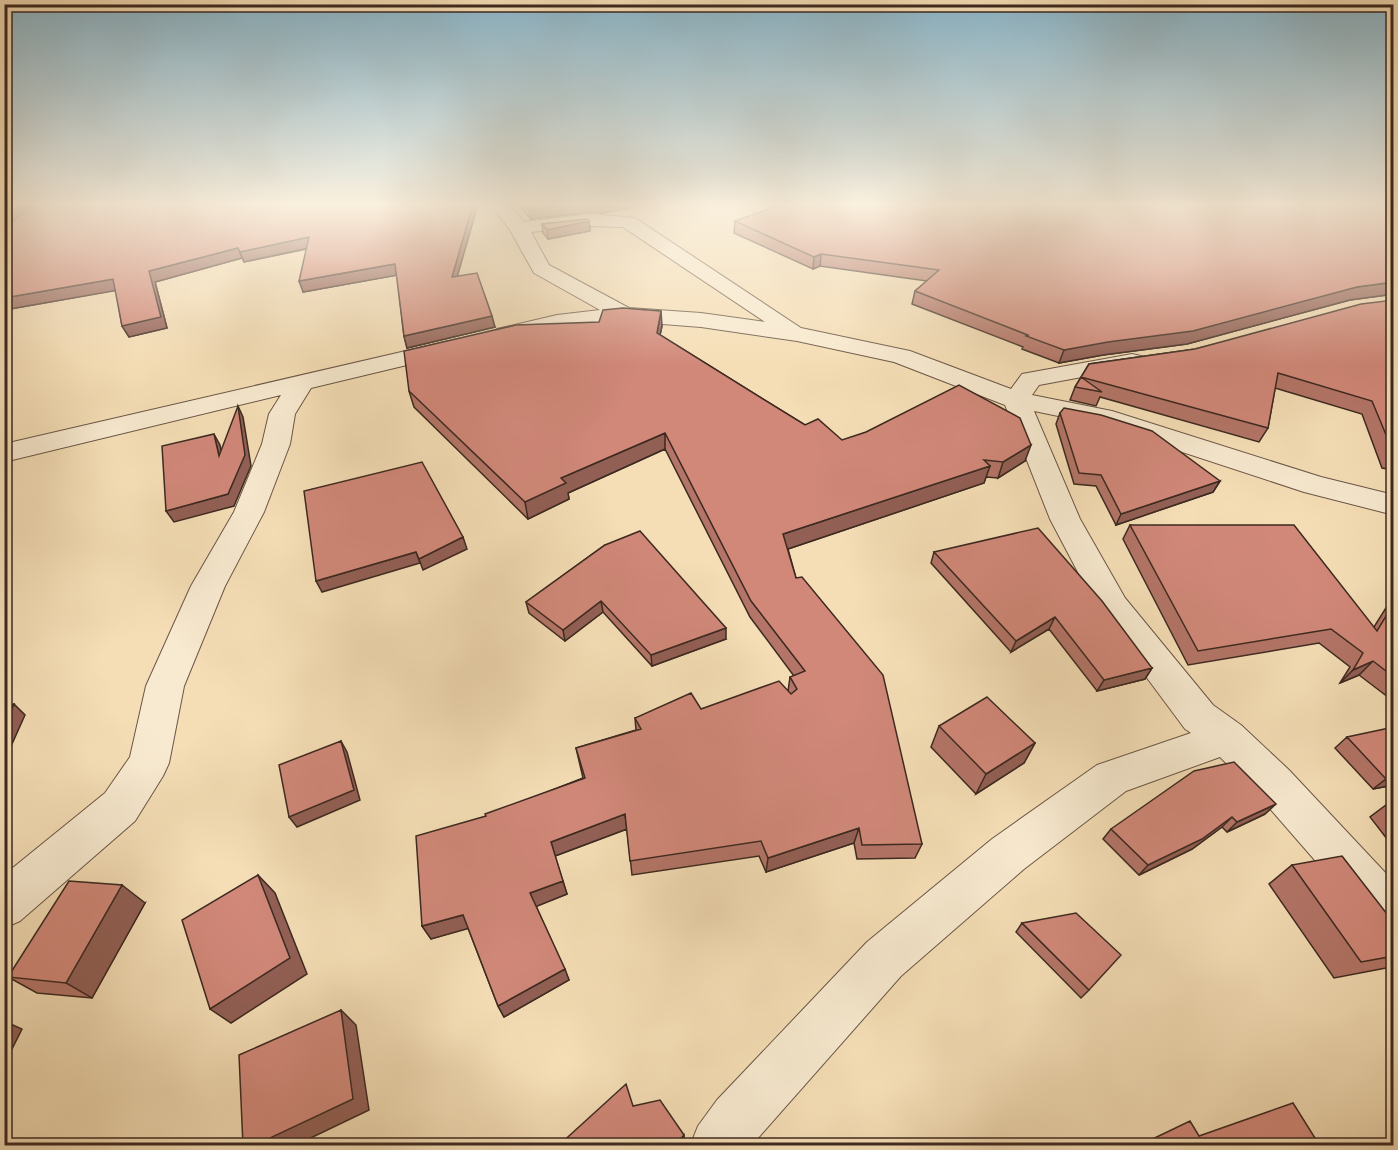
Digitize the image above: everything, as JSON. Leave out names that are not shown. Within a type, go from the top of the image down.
[{"type":"street","points":[[535,258],[541,269],[624,314]]},
{"type":"street","points":[[681,258],[797,334]]},
{"type":"street","points":[[4,453],[557,322],[624,314],[702,321],[797,334],[901,356],[1016,400],[1104,417],[1314,485],[1394,505]]},
{"type":"street","points":[[1016,400],[1031,379],[1103,364],[1156,357]]},
{"type":"street","points":[[4,905],[120,807],[149,763],[165,686],[208,586],[249,512],[276,444],[282,414],[302,383]]},
{"type":"street","points":[[1016,400],[1065,519],[1113,607],[1199,717],[1227,737],[1275,783],[1383,904],[1394,920]]},
{"type":"street","points":[[718,1146],[736,1119],[884,959],[1008,854],[1112,778],[1227,737]]},
{"type":"building","points":[[4,258],[201,258],[149,271],[161,317],[122,326],[113,279],[4,298],[4,274],[9,261],[4,261]]},
{"type":"building","points":[[304,258],[458,258],[452,277],[477,273],[492,316],[404,336],[395,264],[299,281]]},
{"type":"building","points":[[848,258],[1394,258],[1394,282],[1357,287],[1193,331],[1064,350],[915,291],[939,270]]},
{"type":"building","points":[[1394,300],[1394,454],[1372,401],[1278,373],[1268,428],[1081,377],[1089,364],[1195,349],[1361,304]]},
{"type":"building","points":[[623,308],[661,311],[657,333],[805,425],[818,419],[842,440],[866,432],[959,385],[1020,418],[1031,445],[1003,462],[984,460],[990,466],[783,534],[796,578],[802,577],[883,675],[922,844],[862,845],[859,828],[768,858],[761,841],[630,861],[625,814],[551,842],[563,881],[530,893],[565,969],[498,1006],[463,915],[422,926],[416,836],[486,816],[485,814],[585,778],[576,748],[641,729],[635,718],[691,693],[701,709],[779,681],[791,694],[797,689],[790,677],[805,671],[751,601],[665,433],[561,478],[566,483],[525,502],[409,391],[404,351],[516,325],[599,322],[603,310]]},
{"type":"building","points":[[1081,377],[1102,392],[1075,387]]},
{"type":"building","points":[[238,406],[245,455],[228,494],[166,511],[162,446],[214,434],[219,456]]},
{"type":"building","points":[[1064,408],[1101,415],[1152,431],[1220,481],[1121,514],[1101,475],[1079,473],[1060,413]]},
{"type":"building","points":[[422,462],[463,537],[419,559],[416,552],[316,581],[304,491]]},
{"type":"building","points":[[1130,525],[1294,525],[1377,631],[1394,603],[1394,677],[1373,661],[1353,670],[1363,653],[1331,629],[1198,651]]},
{"type":"building","points":[[1038,528],[1102,601],[1152,668],[1104,680],[1055,617],[1016,641],[934,552]]},
{"type":"building","points":[[640,531],[726,628],[651,655],[601,601],[563,630],[526,602],[605,545]]},
{"type":"building","points":[[987,697],[1035,743],[986,774],[939,726]]},
{"type":"building","points":[[14,704],[4,724],[4,706]]},
{"type":"building","points":[[1394,727],[1394,777],[1386,779],[1347,737]]},
{"type":"building","points":[[341,741],[354,790],[289,817],[279,765]]},
{"type":"building","points":[[1234,762],[1276,804],[1237,822],[1232,817],[1202,839],[1148,865],[1111,829],[1194,771]]},
{"type":"building","points":[[1342,856],[1394,923],[1394,956],[1361,962],[1292,865]]},
{"type":"building","points":[[258,875],[290,958],[210,1009],[182,920]]},
{"type":"building","points":[[69,881],[122,885],[66,983],[8,977]]},
{"type":"building","points":[[1076,913],[1121,955],[1089,990],[1022,923]]},
{"type":"building","points":[[341,1010],[353,1099],[253,1146],[243,1146],[239,1055]]},
{"type":"building","points":[[626,1084],[633,1106],[660,1100],[684,1135],[674,1146],[558,1146]]},
{"type":"building","points":[[1293,1103],[1320,1146],[1138,1146],[1190,1121],[1199,1136]]}]
